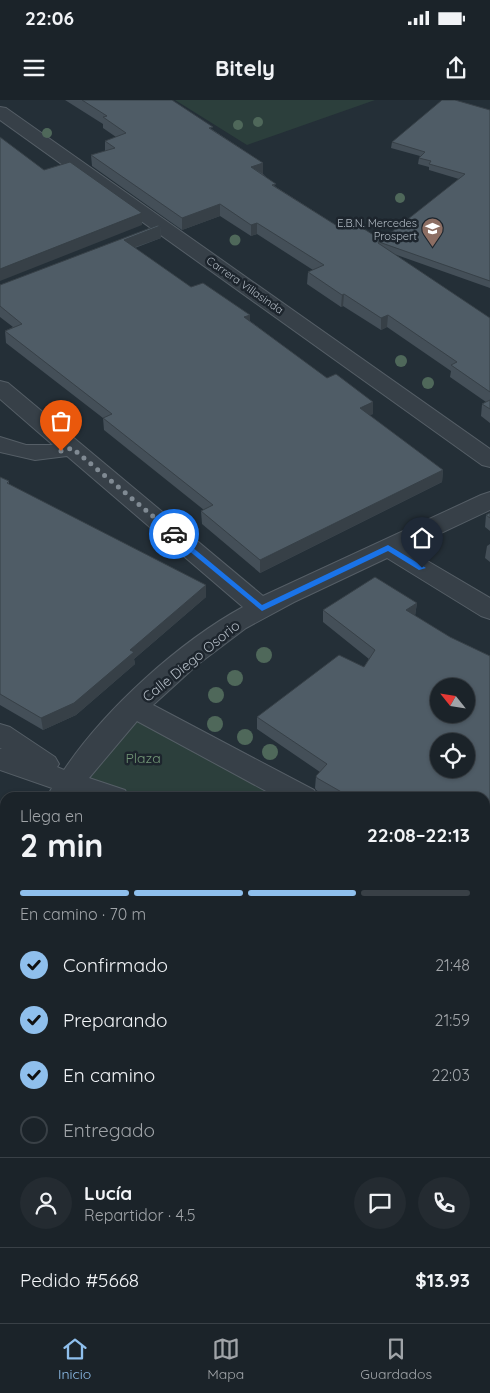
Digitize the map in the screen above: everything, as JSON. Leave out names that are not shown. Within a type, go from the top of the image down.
[{"type":"street","name":"Carrera Villasinda","points":[[0,112],[153,230],[490,460]]},
{"type":"street","points":[[0,388],[262,609]]},
{"type":"street","points":[[0,444],[25,452],[51,454],[72,448]]},
{"type":"street","name":"Calle Diego Osorio","points":[[65,790],[97,747],[134,707],[208,643],[238,622],[286,595],[490,500]]},
{"type":"street","points":[[388,548],[490,610]]},
{"type":"street","points":[[134,707],[293,792]]},
{"type":"street","points":[[0,734],[65,790]]},
{"type":"street","points":[[0,759],[65,790],[78,792]]},
{"type":"green space","points":[[175,100],[375,100],[247,145]]},
{"type":"green space","name":"Plaza","points":[[126,714],[285,792],[101,792],[71,782]]},
{"type":"building","points":[[82,100],[172,100],[213,127],[209,128],[263,163],[251,167],[276,184],[272,185],[342,229],[356,224],[380,239],[378,243],[490,318],[490,392],[451,365],[457,362],[388,315],[381,318],[308,272],[324,265],[257,223],[251,225],[220,204],[182,218],[91,155],[115,148],[105,141],[126,133],[103,117],[107,116]]},
{"type":"building","points":[[442,100],[455,100],[490,110],[490,281],[379,242],[465,174],[429,164],[431,161],[419,158],[425,152],[392,142]]},
{"type":"building","points":[[0,137],[44,170],[70,162],[142,213],[0,269]]},
{"type":"building","points":[[158,225],[160,226],[124,240],[191,287],[203,283],[250,315],[244,317],[327,378],[336,374],[373,402],[360,408],[443,470],[260,560],[201,511],[213,505],[103,418],[112,414],[5,331],[22,324],[0,306],[0,285]]},
{"type":"building","points":[[490,400],[490,409],[482,404]]},
{"type":"building","points":[[0,477],[9,481],[7,483],[206,585],[130,650],[134,652],[74,703],[41,718],[0,694]]},
{"type":"building","points":[[375,577],[417,603],[406,610],[450,637],[490,656],[490,792],[342,792],[317,778],[316,776],[327,764],[257,717],[339,655],[364,667],[375,650],[323,610]]},
{"type":"way so far","points":[[61,451],[72,448],[174,534]]},
{"type":"place","name":"E.B.N. Mercedes Prospert","points":[[433,248]]},
{"type":"route","points":[[174,534],[262,609],[286,595],[388,548],[422,568]]}]
